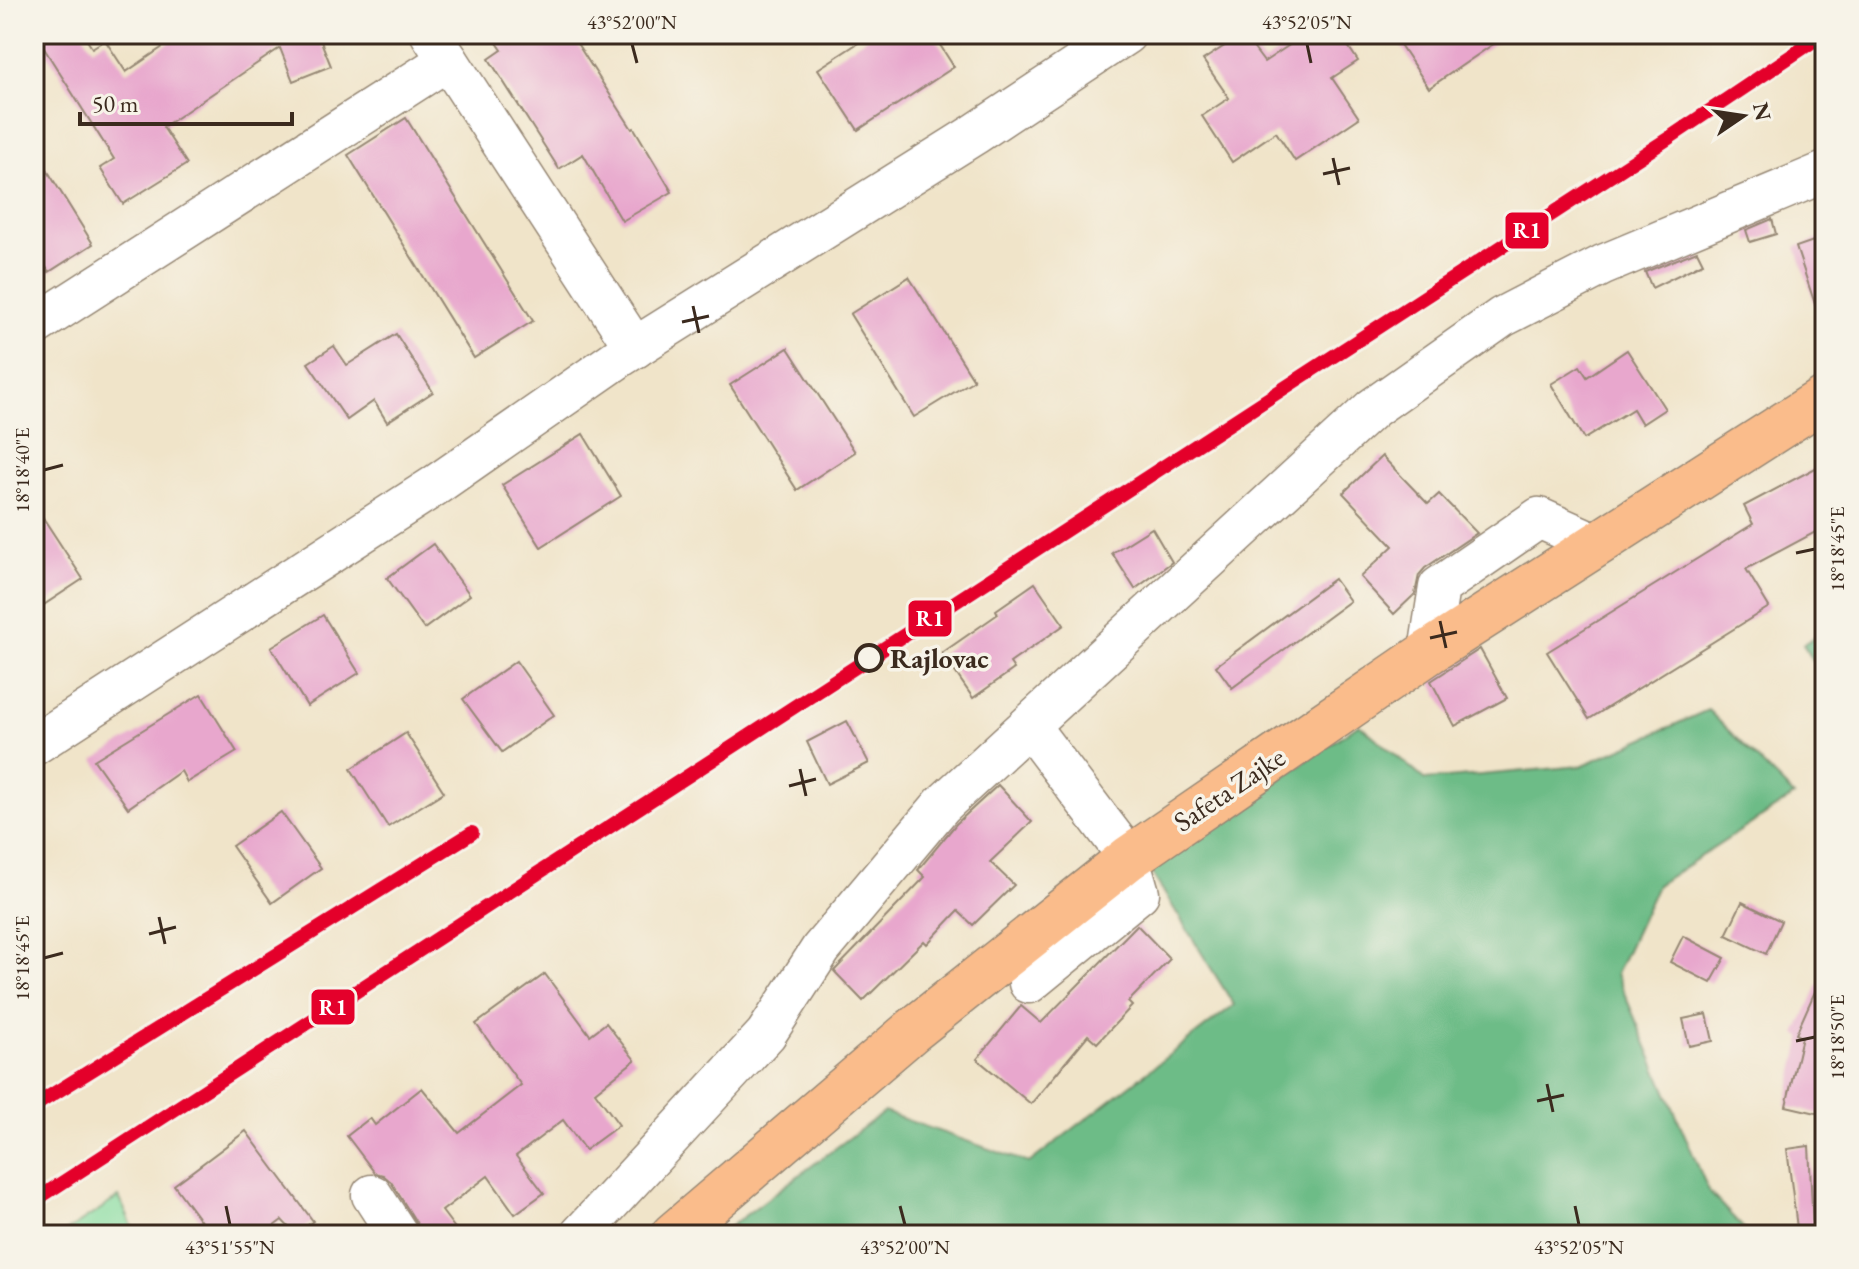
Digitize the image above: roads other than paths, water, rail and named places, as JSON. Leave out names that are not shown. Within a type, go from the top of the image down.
[{"type":"main road","name":"Safeta Zajke","points":[[673,1235],[913,1030],[1129,858],[1429,652],[1825,398]]},
{"type":"lane","points":[[34,745],[436,485],[635,348],[975,134],[1126,34]]},
{"type":"lane","points":[[34,326],[440,47],[635,348]]},
{"type":"lane","points":[[580,1235],[766,1034],[821,949],[942,805],[1373,408],[1489,326],[1603,265],[1825,172]]},
{"type":"lane","points":[[1029,726],[1129,858],[1139,893],[1029,983]]},
{"type":"lane","points":[[372,1195],[398,1235]]},
{"type":"place","name":"Rajlovac","points":[[869,658]]}]
